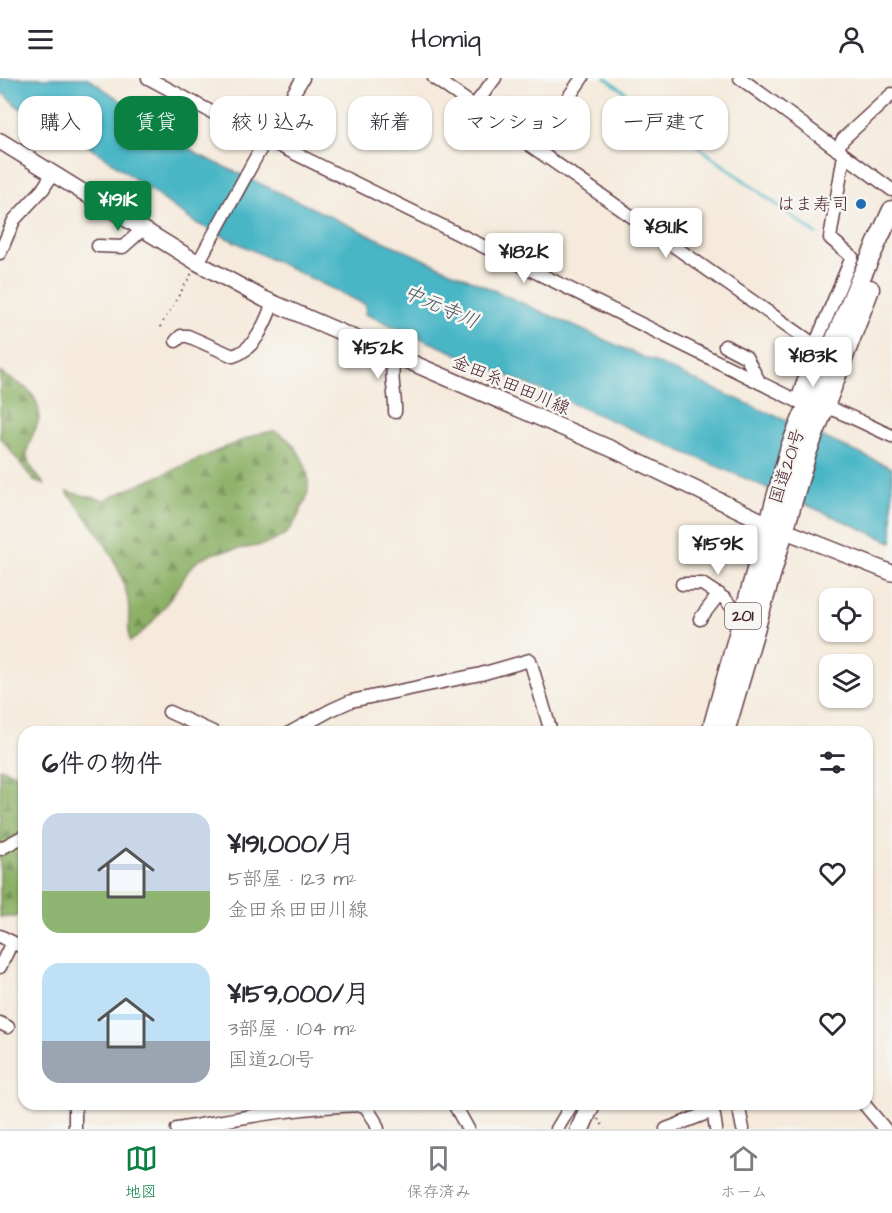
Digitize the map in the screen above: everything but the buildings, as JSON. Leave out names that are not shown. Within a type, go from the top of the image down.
[{"type":"highway","name":"国道201号","points":[[726,726],[776,527],[783,504],[807,453],[811,408],[858,284],[892,210]]},
{"type":"highway","name":"国道201号","points":[[811,408],[892,240]]},
{"type":"highway","name":"国道201号","points":[[726,726],[744,614],[776,527]]},
{"type":"highway","points":[[580,1129],[597,1117]]},
{"type":"main road","name":"金田糸田田川線","points":[[0,141],[142,230],[202,256],[273,303],[614,450],[776,527],[892,573]]},
{"type":"street","points":[[148,78],[163,81],[210,111]]},
{"type":"street","points":[[292,96],[303,78]]},
{"type":"street","points":[[434,78],[460,96]]},
{"type":"street","points":[[482,96],[495,78]]},
{"type":"street","points":[[569,96],[582,78]]},
{"type":"street","points":[[740,78],[892,190]]},
{"type":"street","points":[[811,408],[815,345],[852,257],[830,238],[843,140],[892,94]]},
{"type":"street","points":[[202,256],[261,150]]},
{"type":"street","points":[[281,150],[811,408],[892,436]]},
{"type":"street","points":[[538,150],[815,345]]},
{"type":"street","points":[[0,253],[14,220],[43,189],[53,173]]},
{"type":"street","points":[[98,246],[123,247],[142,230]]},
{"type":"street","points":[[176,341],[181,336],[188,336],[233,356],[240,354],[261,332],[273,303]]},
{"type":"street","points":[[725,346],[746,357],[759,383]]},
{"type":"street","points":[[395,412],[396,398],[391,367],[396,356]]},
{"type":"street","points":[[682,584],[702,584],[719,594],[736,612],[744,614]]},
{"type":"street","points":[[700,619],[719,594]]},
{"type":"street","points":[[302,726],[351,701],[481,674],[530,660],[549,726]]},
{"type":"street","points":[[169,712],[200,726]]},
{"type":"street","points":[[0,849],[18,839]]},
{"type":"street","points":[[0,936],[18,945]]},
{"type":"street","points":[[0,967],[12,942]]},
{"type":"street","points":[[75,1110],[75,1129]]},
{"type":"street","points":[[177,1129],[224,1125],[265,1113],[293,1110]]},
{"type":"street","points":[[367,1110],[378,1129]]},
{"type":"street","points":[[457,1110],[468,1129]]},
{"type":"street","points":[[557,1129],[568,1110]]},
{"type":"street","points":[[666,1129],[710,1110]]},
{"type":"street","points":[[715,1110],[716,1129]]},
{"type":"street","points":[[739,1110],[743,1129]]},
{"type":"street","points":[[869,1110],[885,1129]]},
{"type":"path","points":[[160,327],[202,256]]},
{"type":"green space","points":[[0,372],[28,390],[37,403],[39,419],[27,456],[31,467],[44,484],[34,481],[0,437]]},
{"type":"green space","points":[[274,431],[284,436],[296,448],[308,474],[306,497],[293,524],[285,534],[270,542],[259,546],[222,551],[200,559],[191,567],[152,622],[130,642],[128,600],[119,570],[104,543],[67,492],[104,500],[238,442],[258,434]]},
{"type":"green space","points":[[0,768],[18,775],[18,916],[0,917]]},
{"type":"water","name":"中元寺川","points":[[0,78],[88,78],[114,96],[114,150],[192,150],[372,236],[892,468],[892,542],[365,314],[366,305],[194,222],[95,150],[102,150],[102,96],[18,96],[18,107],[0,91]]},
{"type":"waterway","points":[[606,78],[816,234]]},
{"type":"place","name":"はま寿司","points":[[861,204]]}]
